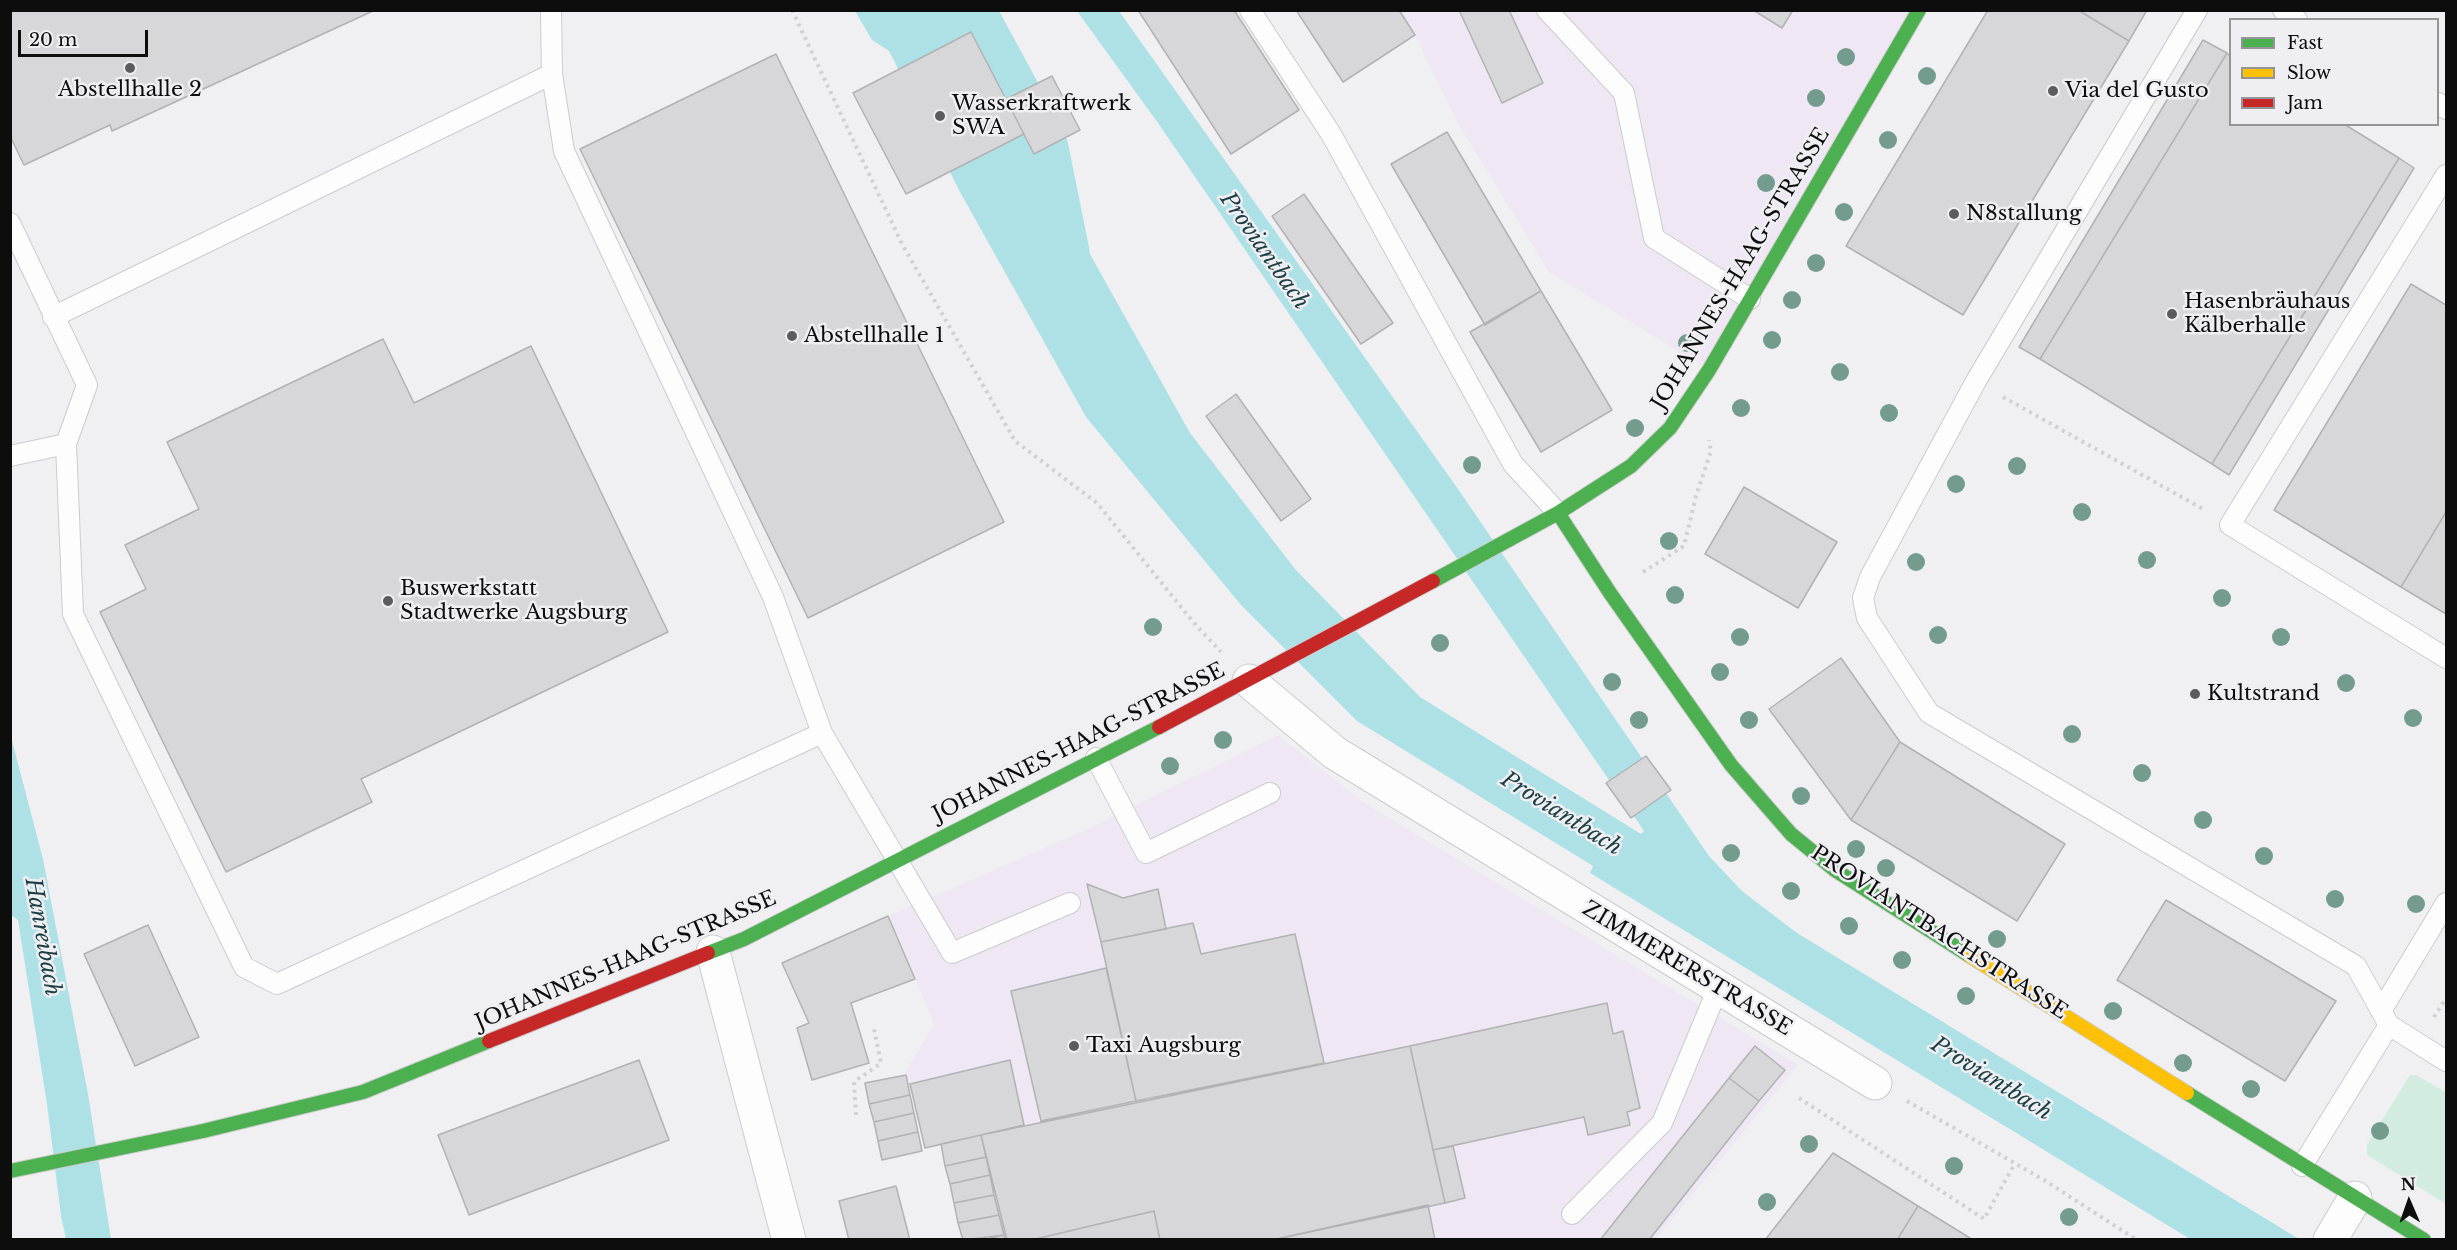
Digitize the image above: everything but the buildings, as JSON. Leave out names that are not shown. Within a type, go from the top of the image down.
[{"type":"street","name":"JOHANNES-HAAG-STRASSE","points":[[10,1171],[203,1131],[363,1092],[744,939],[897,858],[1249,681],[1558,513],[1631,466],[1670,428],[1701,382],[1918,10]]},
{"type":"street","name":"PROVIANTBACHSTRASSE","points":[[1558,513],[1610,592],[1731,765],[1791,834],[1835,870],[2302,1166],[2424,1239]]},
{"type":"street","name":"ZIMMERERSTRASSE","points":[[1249,681],[1335,753],[1875,1083]]},
{"type":"street","points":[[713,952],[789,1239]]},
{"type":"street","points":[[2331,1238],[2355,1198]]},
{"type":"lane","points":[[551,10],[552,74],[564,151],[773,597],[822,733],[952,954],[1070,903]]},
{"type":"lane","points":[[1250,10],[1331,134],[1513,464],[1558,513]]},
{"type":"lane","points":[[1547,10],[1624,93],[1654,238],[1750,299]]},
{"type":"lane","points":[[2197,10],[1976,381],[1870,577],[1863,598],[1867,618],[1929,713],[2356,966],[2385,1018],[2446,1061]]},
{"type":"lane","points":[[52,317],[552,74]]},
{"type":"lane","points":[[2446,175],[2230,525],[2446,658]]},
{"type":"lane","points":[[10,223],[52,317],[87,385],[66,444],[73,614],[244,967],[277,984],[822,733]]},
{"type":"lane","points":[[10,456],[66,444]]},
{"type":"lane","points":[[1096,758],[1146,853],[1270,793]]},
{"type":"lane","points":[[2302,1166],[2446,903]]},
{"type":"lane","points":[[1572,1214],[1662,1123],[1719,988]]},
{"type":"path","points":[[792,10],[902,244],[1015,441],[1097,503],[1194,623],[1249,681]]},
{"type":"path","points":[[1976,381],[2230,525]]},
{"type":"path","points":[[1610,592],[1684,546],[1695,496],[1711,451],[1701,382]]},
{"type":"path","points":[[856,1115],[854,1082],[881,1063],[874,1029]]},
{"type":"path","points":[[1875,1083],[2015,1163],[2138,1239]]},
{"type":"path","points":[[1798,1098],[1984,1219],[2015,1163]]},
{"type":"shaded area","points":[[1399,11],[1919,11],[1709,370],[1549,272],[1460,127],[1415,35]]},
{"type":"shaded area","points":[[1278,735],[1366,804],[1798,1065],[1656,1239],[1004,1239],[981,1135],[925,1148],[905,1072],[934,1024],[888,916],[1079,833]]},
{"type":"green space","points":[[2410,1075],[2416,1075],[2446,1092],[2446,1204],[2367,1155],[2367,1144]]},
{"type":"water","points":[[855,11],[951,11],[965,35],[971,32],[1034,154],[1190,433],[1295,569],[1420,697],[1641,834],[1644,831],[1158,123],[1077,11],[1119,11],[1458,489],[1709,856],[1742,891],[1797,933],[2299,1239],[2190,1239],[1590,873],[1593,866],[1357,721],[1241,605],[1086,417],[960,192],[889,51],[872,40]]},
{"type":"water","name":"Hanreibach","points":[[10,733],[43,859],[88,1094],[111,1239],[66,1239],[61,1216],[47,1104],[18,920],[11,915]]},
{"type":"waterway","name":"Proviantbach","points":[[973,10],[1018,93]]},
{"type":"waterway","name":"Proviantbach","points":[[1046,148],[1067,252]]},
{"type":"traffic: fast","points":[[1433,581],[1558,513],[1631,466],[1670,428],[1709,370],[1919,10]]},
{"type":"traffic: fast","points":[[1558,513],[1610,593],[1731,765],[1791,834],[1835,870],[1970,956]]},
{"type":"traffic: fast","points":[[708,953],[744,939],[1159,727]]},
{"type":"traffic: fast","points":[[10,1171],[203,1131],[363,1092],[489,1041]]},
{"type":"traffic: fast","points":[[2187,1093],[2424,1240]]},
{"type":"traffic: slow","points":[[1970,956],[2187,1093]]},
{"type":"traffic: jam","points":[[1159,727],[1433,581]]},
{"type":"traffic: jam","points":[[489,1041],[708,953]]},
{"type":"place","name":"Abstellhalle 2","points":[[130,68]]},
{"type":"place","name":"Via del Gusto","points":[[2053,91]]},
{"type":"place","name":"Wasserkraftwerk SWA","points":[[940,116]]},
{"type":"place","name":"N8stallung","points":[[1954,214]]},
{"type":"place","name":"Hasenbräuhaus Kälberhalle","points":[[2172,314]]},
{"type":"place","name":"Abstellhalle 1","points":[[792,336]]},
{"type":"place","name":"Buswerkstatt Stadtwerke Augsburg","points":[[388,601]]},
{"type":"place","name":"Kultstrand","points":[[2195,694]]},
{"type":"place","name":"Taxi Augsburg","points":[[1074,1046]]}]
